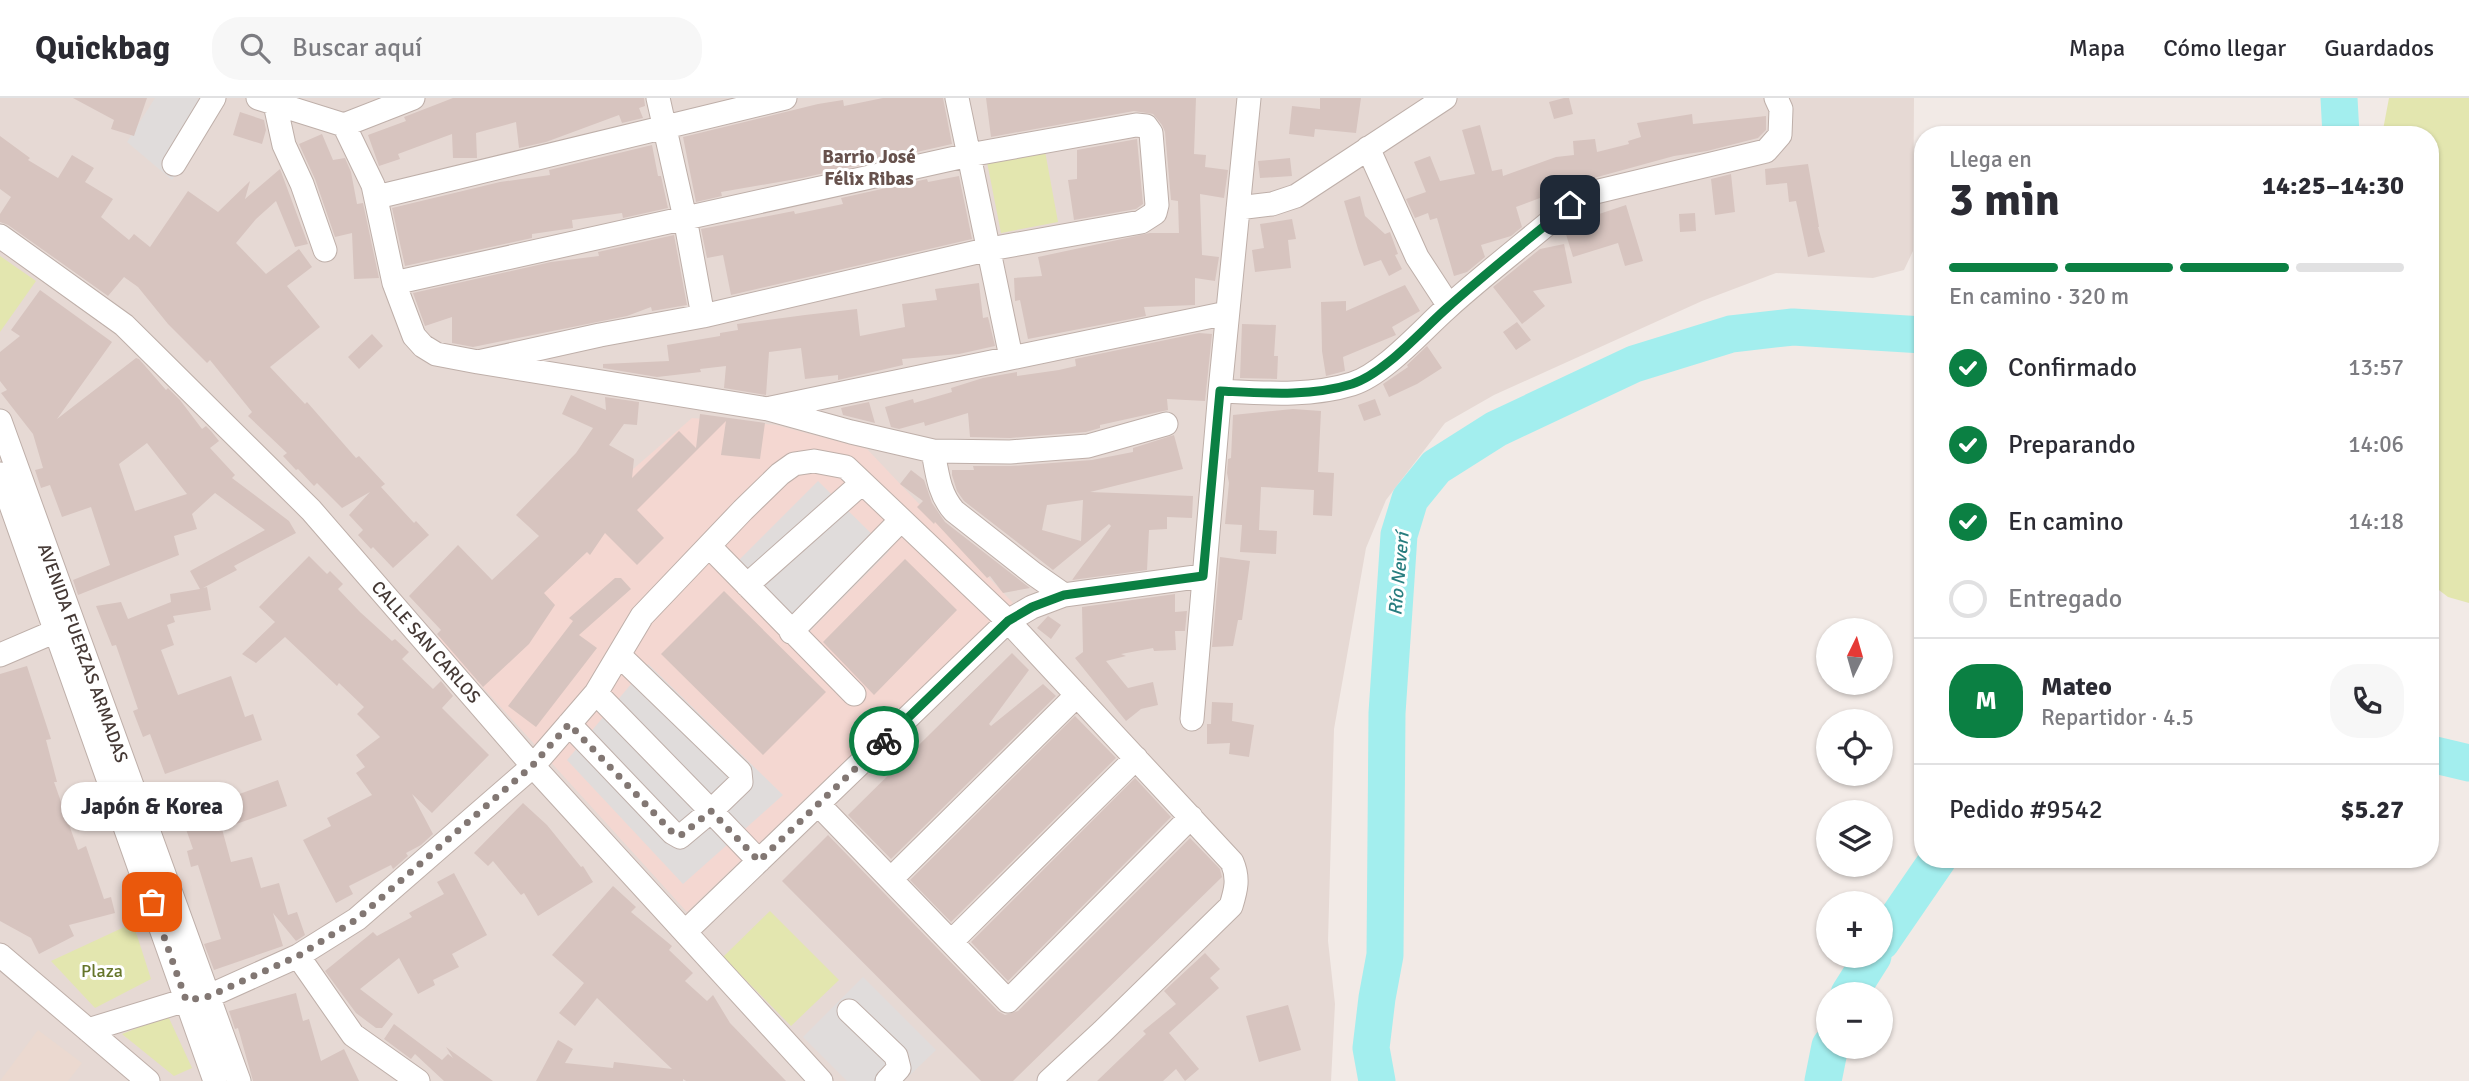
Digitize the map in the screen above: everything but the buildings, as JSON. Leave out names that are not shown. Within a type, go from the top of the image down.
[{"type":"street","points":[[174,164],[214,98]]},
{"type":"street","points":[[266,101],[344,125],[413,98]]},
{"type":"street","points":[[658,98],[685,218],[702,316]]},
{"type":"street","points":[[377,197],[785,98]]},
{"type":"street","points":[[957,98],[1011,357]]},
{"type":"street","points":[[1192,719],[1227,313],[1249,98]]},
{"type":"street","points":[[1220,391],[1285,394],[1324,390],[1354,383],[1387,363],[1449,306],[1570,205],[1591,193],[1766,151],[1780,135],[1781,109],[1776,98]]},
{"type":"street","points":[[266,101],[302,184],[325,250]]},
{"type":"street","points":[[1238,208],[1272,204],[1296,196],[1431,102]]},
{"type":"street","points":[[344,125],[377,197],[394,283],[414,336],[436,354],[768,408],[850,432],[933,451],[1010,452],[1088,446],[1166,424]]},
{"type":"street","points":[[394,283],[969,155],[1136,125],[1146,126],[1151,133],[1157,205],[1155,213],[1141,222],[990,249],[702,316],[478,362]]},
{"type":"street","points":[[1368,148],[1417,257],[1449,306]]},
{"type":"street","name":"CALLE SAN CARLOS","points":[[0,236],[124,325],[311,510],[533,765],[821,1081]]},
{"type":"street","points":[[768,408],[1227,313]]},
{"type":"street","name":"AVENIDA FUERZAS ARMADAS","points":[[0,421],[65,628],[197,999],[215,1081]]},
{"type":"street","points":[[933,451],[939,484],[947,503],[954,511],[1016,561],[1064,595]]},
{"type":"street","points":[[88,1030],[197,999],[298,956],[357,919],[533,765],[596,693],[642,616],[743,510],[794,464],[814,461],[846,467],[1008,621],[1232,862],[1236,872],[1237,888],[1231,906],[1049,1081]]},
{"type":"street","name":"AVENIDA FUERZAS ARMADAS","points":[[0,474],[65,628]]},
{"type":"street","points":[[747,586],[862,483]]},
{"type":"street","points":[[791,632],[901,520]]},
{"type":"street","points":[[709,546],[854,694]]},
{"type":"street","points":[[685,932],[1008,621],[1032,607],[1064,595],[1203,576]]},
{"type":"street","points":[[0,655],[65,628]]},
{"type":"street","points":[[569,724],[677,836],[711,811],[741,782],[740,772],[619,655]]},
{"type":"street","points":[[596,693],[759,861]]},
{"type":"street","points":[[891,879],[1077,695]]},
{"type":"street","points":[[951,942],[1136,758]]},
{"type":"street","points":[[818,804],[1008,1001],[1191,817]]},
{"type":"street","points":[[0,955],[148,1081]]},
{"type":"street","points":[[298,956],[353,1035],[418,1081]]},
{"type":"street","name":"AVENIDA FUERZAS ARMADAS","points":[[197,999],[239,1081]]},
{"type":"street","points":[[849,1011],[896,1056],[899,1068],[887,1081]]},
{"type":"shaded area","points":[[0,98],[1914,98],[1913,251],[1904,270],[1873,278],[1776,273],[1702,301],[1494,395],[1445,423],[1386,500],[1366,548],[1334,729],[1328,941],[1335,1004],[1331,1081],[0,1081]]},
{"type":"shaded area","points":[[155,98],[196,98],[218,107],[172,180],[127,142]]},
{"type":"shaded area","points":[[692,418],[776,425],[867,449],[1013,603],[687,912],[438,638],[555,528],[632,470]]},
{"type":"shaded area","points":[[818,481],[889,551],[805,636],[733,566]]},
{"type":"shaded area","points":[[648,664],[783,795],[683,884],[567,760]]},
{"type":"shaded area","points":[[863,977],[936,1050],[904,1081],[847,1081],[803,1037]]},
{"type":"shaded area","points":[[38,1030],[82,1063],[68,1081],[0,1081]]},
{"type":"green space","points":[[2389,98],[2469,98],[2469,603],[2448,597],[2439,590],[2439,126],[2384,126]]},
{"type":"green space","points":[[1045,151],[1058,222],[1001,233],[987,162]]},
{"type":"green space","points":[[0,256],[36,281],[0,332]]},
{"type":"green space","points":[[770,911],[839,980],[791,1026],[723,957]]},
{"type":"green space","name":"Plaza","points":[[133,923],[151,979],[95,1008],[51,961]]},
{"type":"green space","points":[[168,1016],[192,1068],[174,1076],[122,1034]]},
{"type":"waterway","name":"Río Neverí","points":[[2339,98],[2341,126]]},
{"type":"waterway","name":"Río Neverí","points":[[1377,1081],[1371,1048],[1385,955],[1387,713],[1399,535],[1410,499],[1436,467],[1496,429],[1634,364],[1731,334],[1793,327],[1914,334]]},
{"type":"waterway","name":"Río Neverí","points":[[2439,756],[2469,763]]},
{"type":"waterway","name":"Río Neverí","points":[[1893,925],[1932,868]]},
{"type":"waterway","name":"Río Neverí","points":[[1857,982],[1865,968]]},
{"type":"waterway","name":"Río Neverí","points":[[1823,1081],[1827,1059]]},
{"type":"way so far","points":[[152,902],[186,1000],[207,997],[298,956],[357,919],[533,765],[569,724],[677,836],[711,811],[759,861],[884,741]]},
{"type":"place","name":"Japón & Korea","points":[[152,902]]},
{"type":"district","name":"Barrio José Félix Ribas","points":[[869,167]]},
{"type":"route","points":[[884,741],[1008,621],[1032,607],[1064,595],[1203,576],[1220,391],[1285,394],[1324,390],[1354,383],[1387,363],[1449,306],[1570,205]]}]
